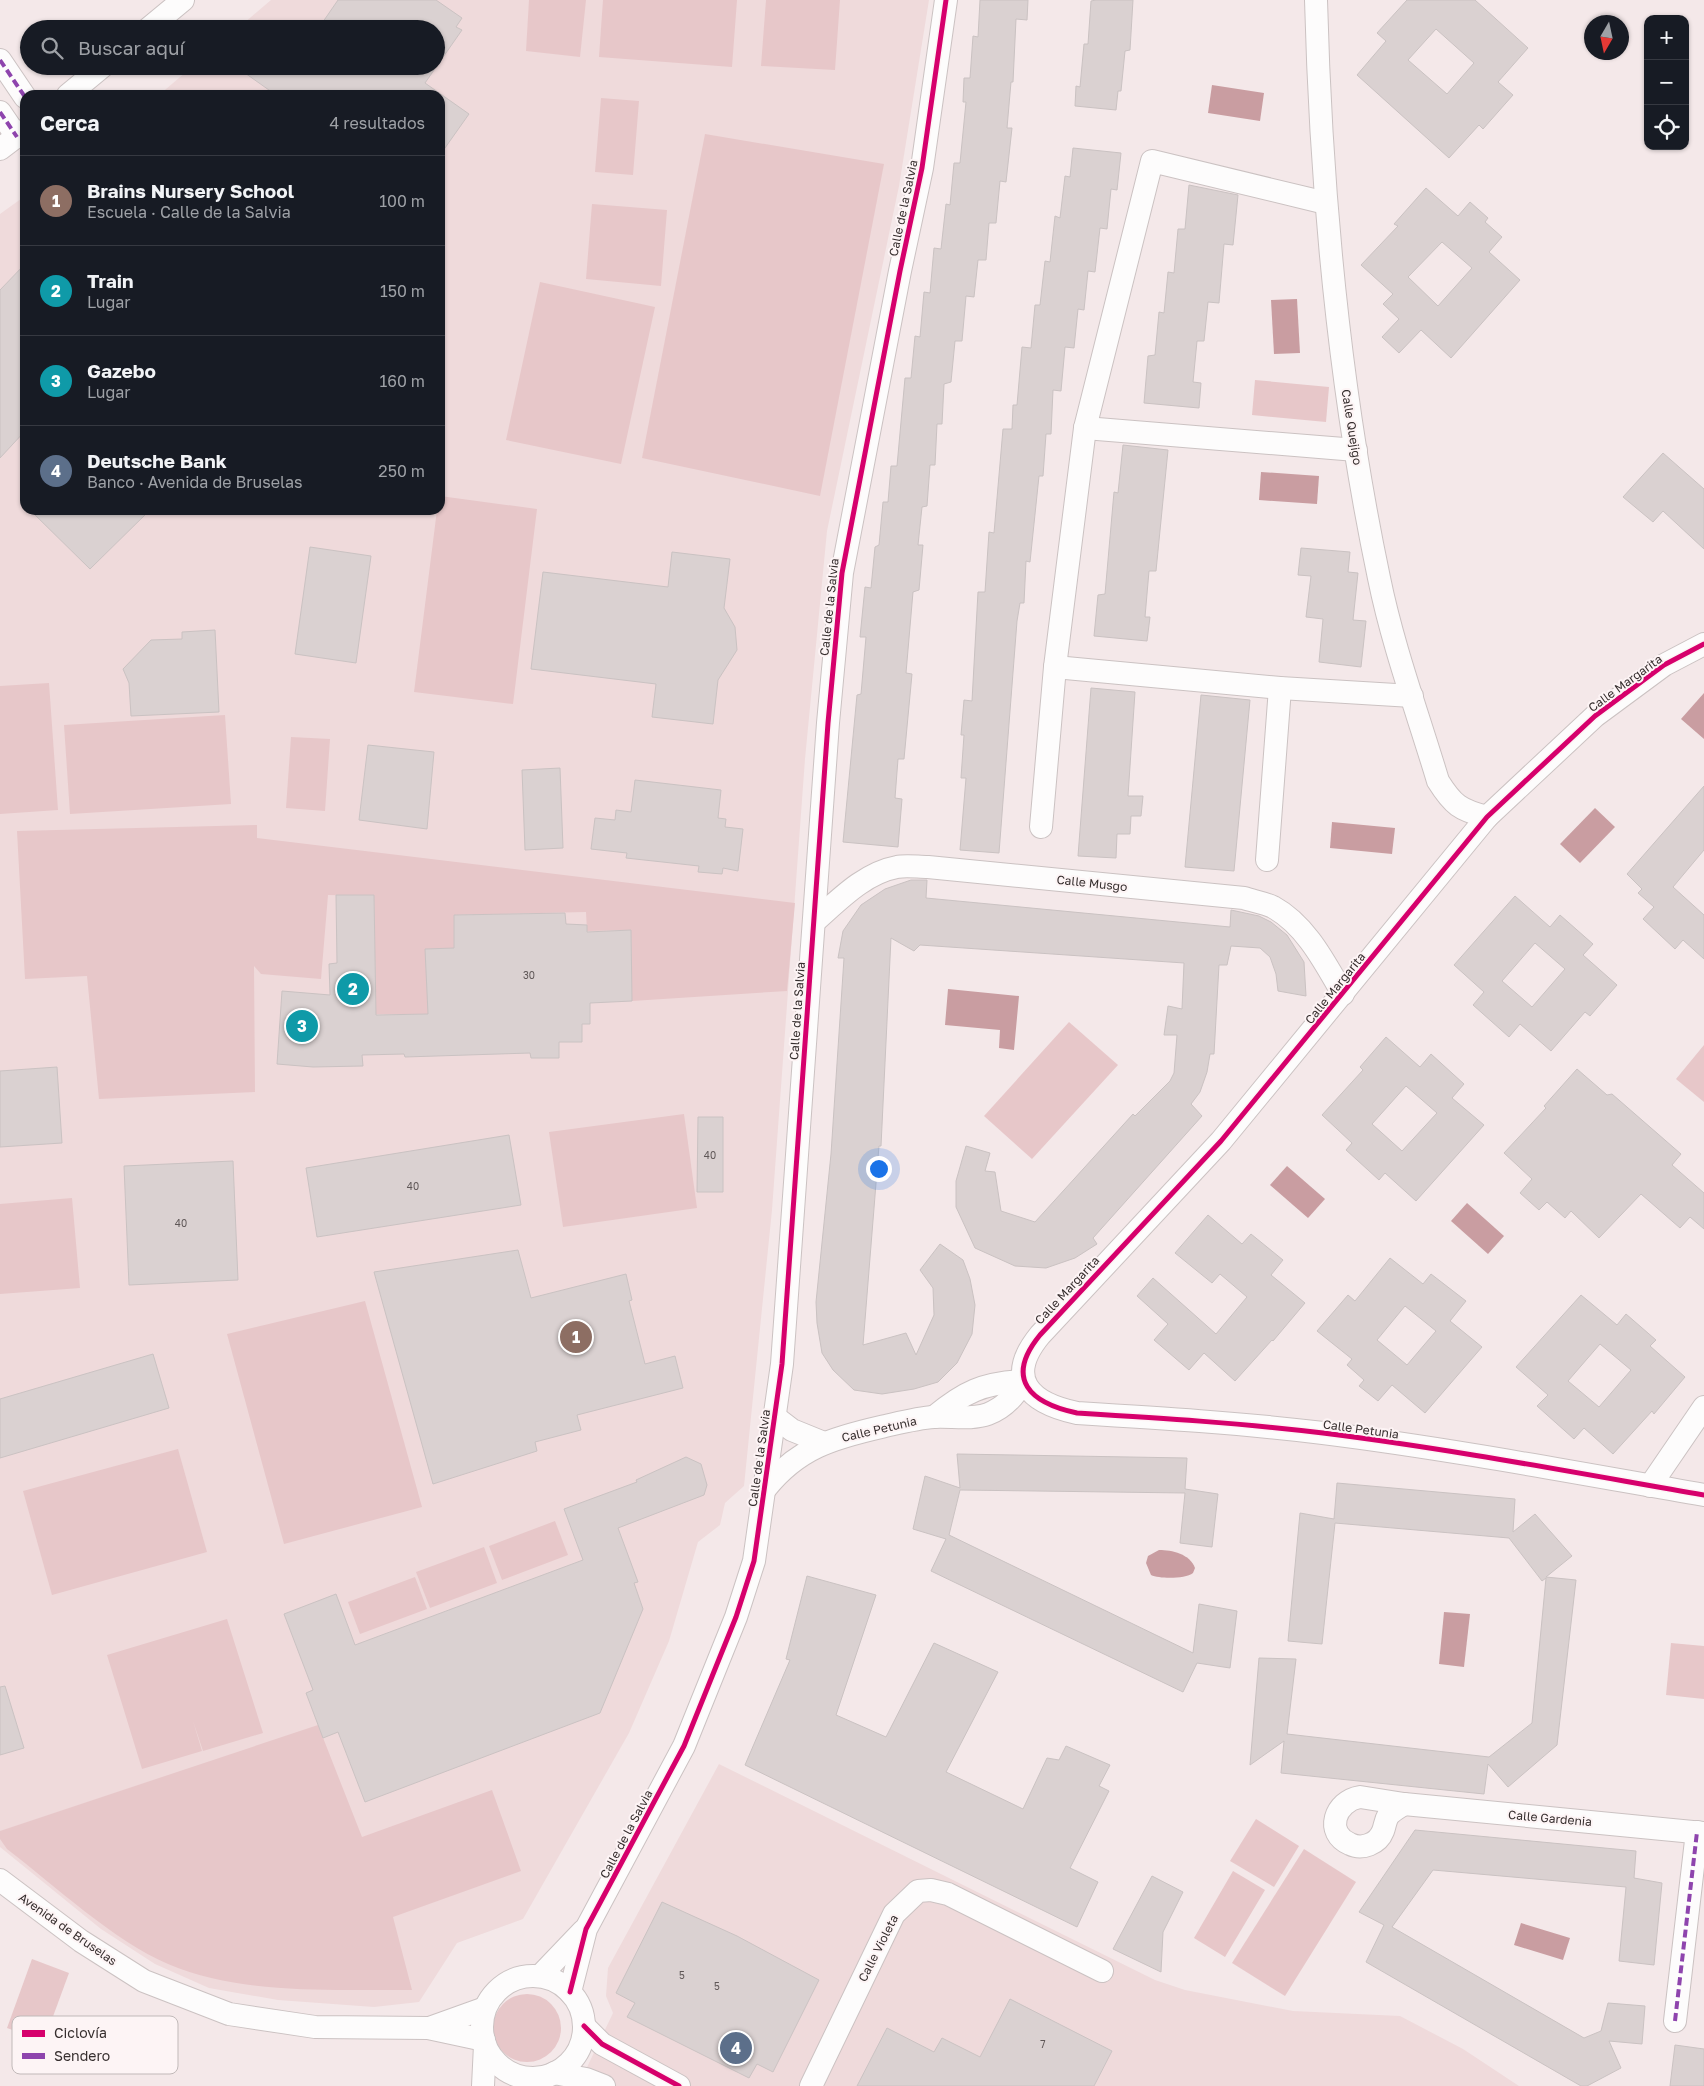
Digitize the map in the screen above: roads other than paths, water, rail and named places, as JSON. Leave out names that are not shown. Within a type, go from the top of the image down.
[{"type":"street","points":[[159,20],[183,0]]},
{"type":"street","name":"Calle de la Salvia","points":[[570,1992],[586,1928],[684,1746],[736,1617],[754,1561],[766,1488],[782,1364],[828,724],[842,572],[900,271],[922,168],[946,0]]},
{"type":"street","name":"Calle Quejigo","points":[[1316,0],[1320,121],[1326,203],[1349,416],[1379,580],[1438,781],[1449,799],[1459,809],[1487,818]]},
{"type":"street","points":[[0,60],[21,90]]},
{"type":"street","points":[[74,90],[92,75]]},
{"type":"street","points":[[0,112],[14,138]]},
{"type":"street","points":[[1041,827],[1055,667],[1085,428],[1152,161],[1326,203]]},
{"type":"street","points":[[1085,428],[1356,450]]},
{"type":"street","name":"Calle Margarita","points":[[1023,1381],[1023,1361],[1029,1348],[1221,1141],[1487,818],[1595,716],[1664,665],[1704,644]]},
{"type":"street","points":[[1055,667],[1280,688],[1412,696]]},
{"type":"street","points":[[1267,860],[1280,688]]},
{"type":"street","name":"Calle Musgo","points":[[814,922],[847,893],[876,874],[897,867],[928,867],[1244,898],[1271,906],[1289,917],[1320,954],[1343,994]]},
{"type":"street","name":"Calle Petunia","points":[[766,1488],[780,1471],[804,1453],[824,1443],[870,1429],[934,1417],[968,1392],[1000,1382],[1023,1381],[1042,1400],[1061,1410],[1078,1413],[1186,1420],[1426,1447],[1704,1495]]},
{"type":"street","points":[[1650,1486],[1704,1407]]},
{"type":"street","name":"Calle Petunia","points":[[775,1417],[792,1430],[824,1443]]},
{"type":"street","name":"Calle Gardenia","points":[[1404,1804],[1701,1832],[1675,2022]]},
{"type":"street","name":"Avenida de Bruselas","points":[[0,1880],[81,1941],[144,1982],[229,2014],[315,2027],[428,2028],[484,2042]]},
{"type":"street","name":"Calle Violeta","points":[[811,2086],[894,1914],[918,1892],[932,1890],[948,1894],[1102,1971]]},
{"type":"street","name":"Calle de la Salvia","points":[[540,1976],[586,1928]]},
{"type":"street","points":[[483,2086],[484,2042],[481,2027],[485,2008],[494,1993],[508,1982],[525,1976],[540,1976],[556,1981],[570,1992],[581,2009],[584,2026],[582,2039],[568,2065],[538,2079]]},
{"type":"street","name":"Avenida de Bruselas","points":[[428,2028],[485,2008]]},
{"type":"street","points":[[584,2026],[602,2044],[679,2086]]},
{"type":"street","points":[[484,2042],[500,2066],[515,2074],[538,2079],[586,2078],[604,2086]]},
{"type":"place","name":"Train","points":[[353,989]]},
{"type":"place","name":"Gazebo","points":[[302,1026]]},
{"type":"place","name":"Brains Nursery School","points":[[576,1337]]},
{"type":"place","name":"Deutsche Bank","points":[[736,2048]]}]
